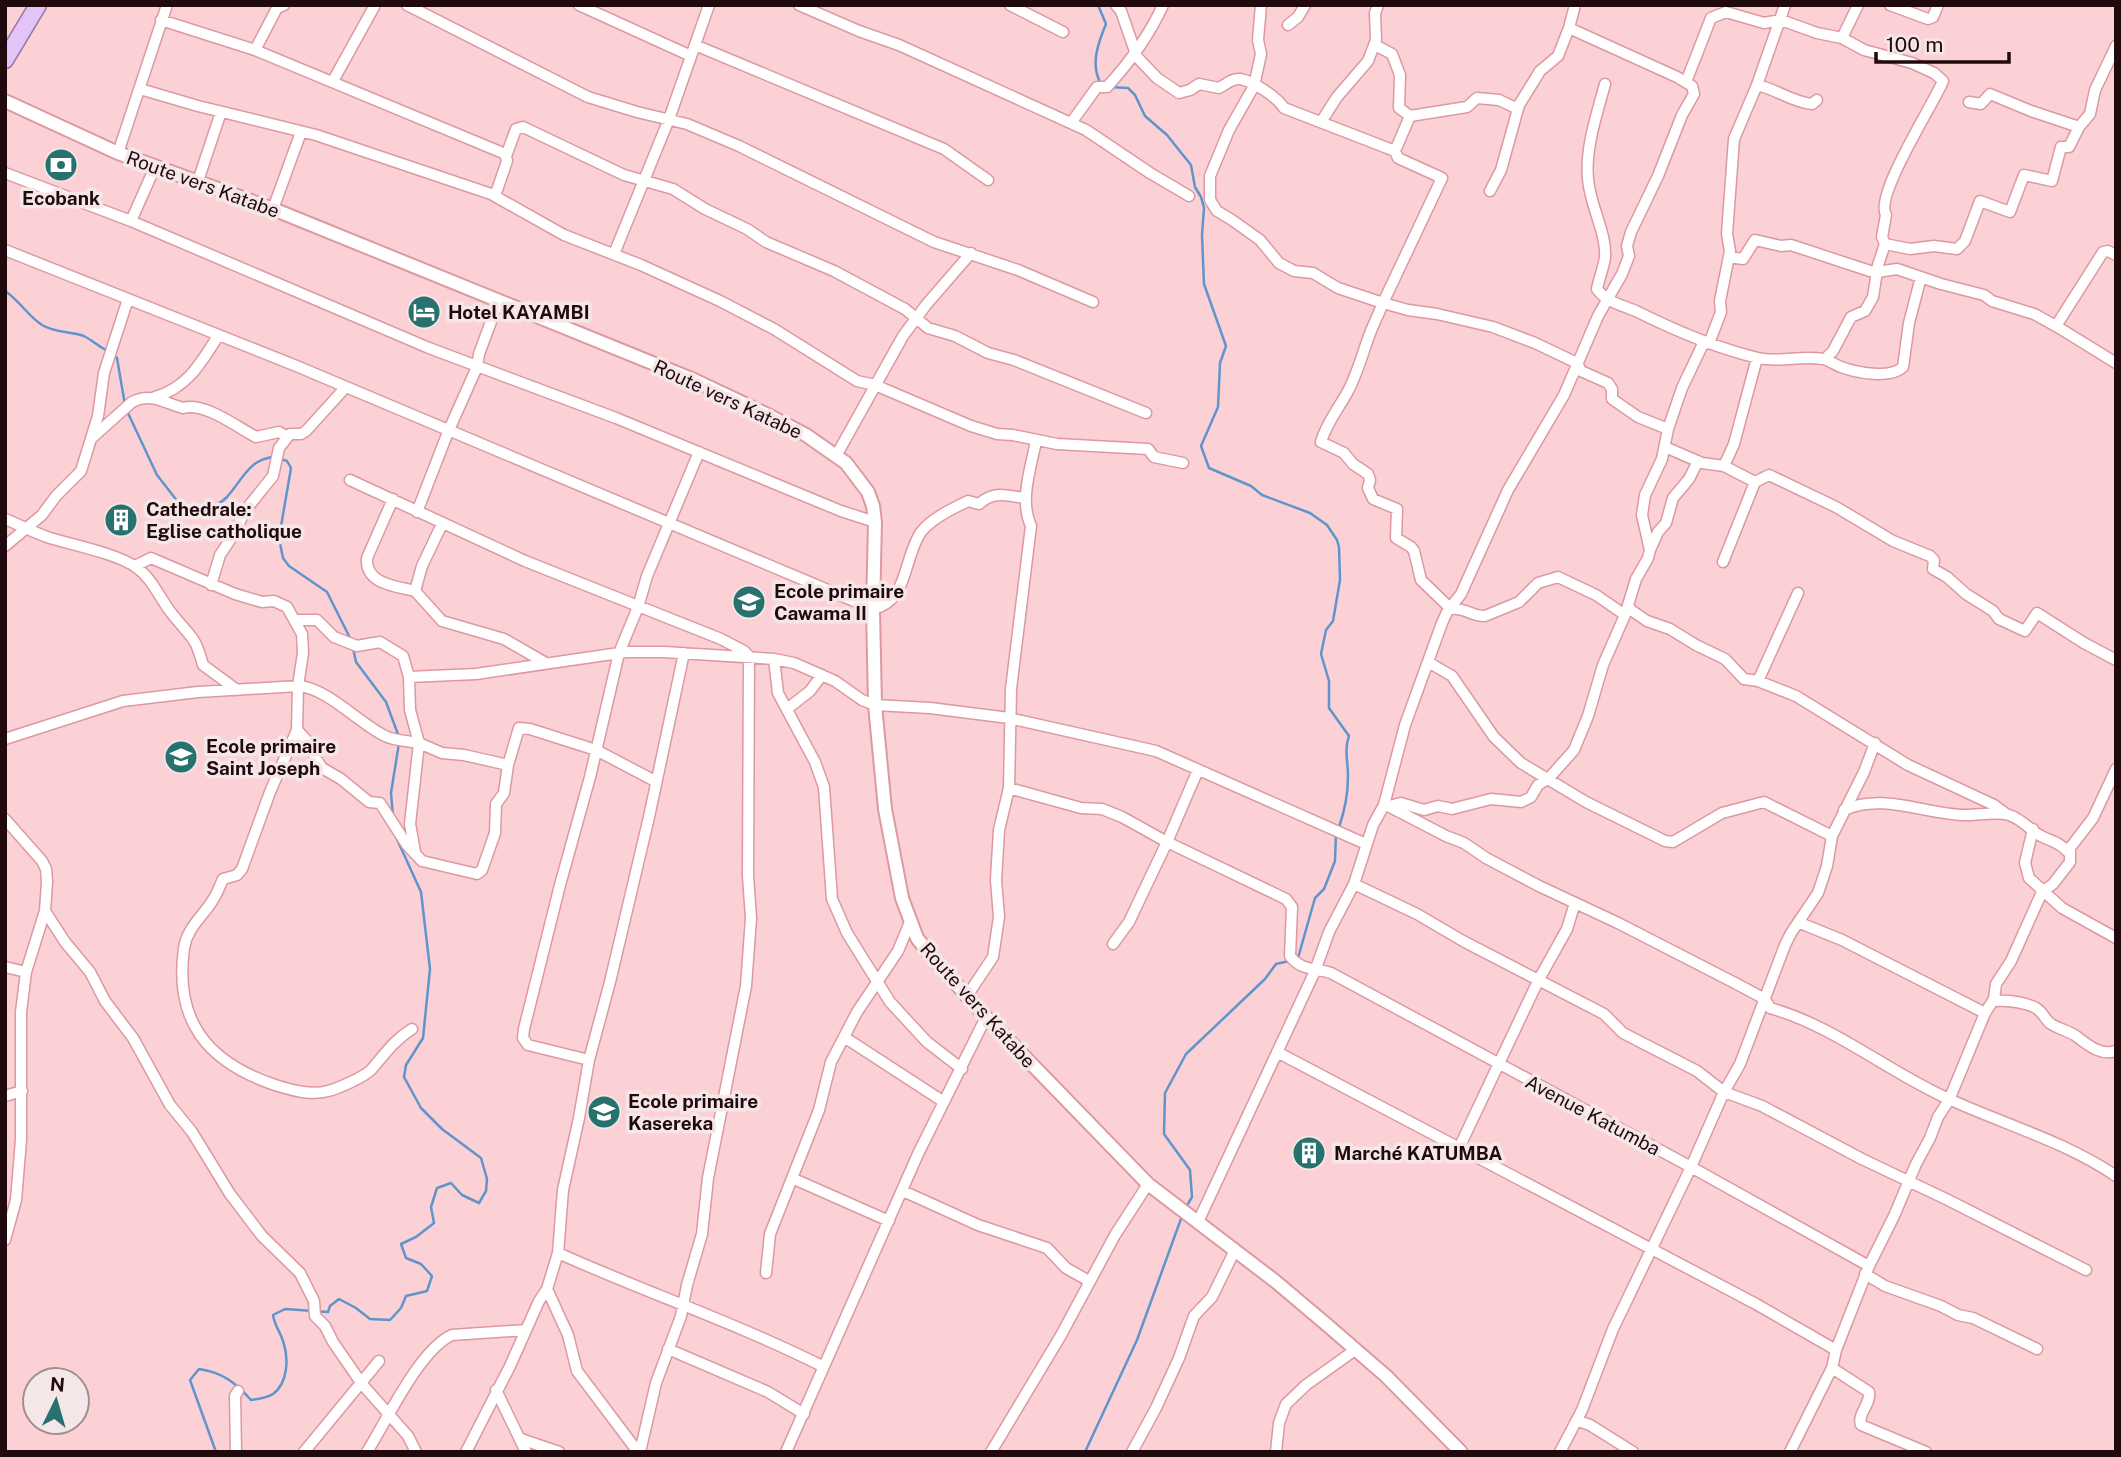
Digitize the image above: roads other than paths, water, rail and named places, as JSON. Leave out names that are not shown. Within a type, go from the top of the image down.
[{"type":"highway","points":[[5,60],[38,5]]},
{"type":"street","points":[[118,153],[167,5]]},
{"type":"street","points":[[255,50],[277,8],[285,5]]},
{"type":"street","points":[[333,81],[375,5]]},
{"type":"street","points":[[407,5],[588,97],[687,124],[740,146],[934,242],[971,253],[1093,302]]},
{"type":"street","points":[[579,5],[691,56]]},
{"type":"street","points":[[614,254],[669,119],[709,5]]},
{"type":"street","points":[[799,5],[899,45],[1072,123],[1189,196]]},
{"type":"street","points":[[1010,5],[1063,32]]},
{"type":"street","points":[[1116,5],[1125,22],[1135,53],[1157,78],[1175,92],[1185,92],[1199,84],[1219,88],[1227,82],[1240,79],[1276,97],[1284,108],[1395,151],[1398,158],[1442,178],[1383,303],[1364,355],[1321,442],[1344,453],[1355,466],[1368,474],[1369,490],[1373,499],[1397,509],[1396,538],[1414,551],[1420,580],[1451,609]]},
{"type":"street","points":[[1072,123],[1097,87],[1107,87],[1130,63],[1163,5]]},
{"type":"street","points":[[1261,5],[1258,40],[1261,54],[1254,86],[1229,130],[1210,173],[1210,200],[1215,209],[1261,240],[1272,256],[1294,271],[1317,275],[1338,288],[1383,303],[1493,327],[1577,363],[1581,371],[1608,383],[1612,389],[1612,400],[1638,417],[1668,429]]},
{"type":"street","points":[[1288,25],[1298,18],[1305,5]]},
{"type":"street","points":[[1490,191],[1501,170],[1518,109],[1540,72],[1558,56],[1575,5]]},
{"type":"street","points":[[1650,550],[1644,528],[1642,503],[1662,459],[1668,429],[1684,383],[1702,346],[1707,344],[1721,312],[1720,301],[1729,257],[1727,234],[1734,139],[1757,85],[1785,5]]},
{"type":"street","points":[[1842,38],[1858,5]]},
{"type":"street","points":[[1891,5],[1928,19],[1933,17],[1938,5]]},
{"type":"street","points":[[1321,122],[1337,97],[1367,63],[1375,45],[1375,8]]},
{"type":"street","points":[[1686,82],[1712,17],[1726,12],[1764,23],[1781,20],[1817,33],[1842,38],[1864,50],[1912,63],[1934,73],[1943,81],[1900,160],[1882,208],[1886,215],[1882,237],[1885,244],[1877,272],[1875,292],[1866,311],[1851,317],[1833,351],[1825,359]]},
{"type":"street","points":[[161,20],[255,50],[468,137],[506,156]]},
{"type":"street","points":[[1194,1219],[1315,971],[1329,932],[1354,884],[1367,844],[1386,805],[1395,755],[1442,623],[1461,594],[1504,498],[1564,395],[1577,363],[1626,266],[1630,232],[1694,94],[1692,86],[1686,82],[1569,28]]},
{"type":"street","points":[[695,45],[944,149],[988,180]]},
{"type":"street","points":[[1375,45],[1392,54],[1400,75],[1399,108],[1410,116],[1467,107],[1478,98],[1499,100],[1518,109]]},
{"type":"street","points":[[1885,244],[1910,249],[1934,246],[1957,249],[1965,241],[1980,201],[2010,212],[2024,175],[2052,181],[2060,147],[2069,147],[2079,127],[2090,114],[2095,90],[2116,46]]},
{"type":"street","points":[[1605,84],[1594,125],[1587,173],[1590,196],[1600,223],[1605,258],[1597,289],[1612,303],[1681,330],[1707,344],[1757,358],[1825,359],[1851,370],[1893,374],[1901,370],[1921,277]]},
{"type":"street","points":[[1757,85],[1769,87],[1804,103],[1812,104],[1817,100]]},
{"type":"street","points":[[140,89],[301,132],[495,196],[564,235],[720,301],[808,348],[842,373],[860,382],[875,385],[971,426],[997,434],[1057,444],[1148,449],[1156,458],[1183,463]]},
{"type":"street","points":[[1969,102],[1979,104],[1991,94],[2079,127]]},
{"type":"street","name":"Route vers Katabe","points":[[5,101],[118,153],[273,209],[729,396],[806,436],[836,456],[857,475],[868,492],[875,522],[875,705],[885,809],[902,898],[917,938],[986,1017],[1147,1184],[1235,1250],[1326,1324],[1386,1376],[1461,1452]]},
{"type":"street","points":[[198,181],[221,112]]},
{"type":"street","points":[[1395,151],[1410,116]]},
{"type":"street","points":[[495,196],[516,129],[523,127],[587,159],[644,182],[673,189],[766,242],[825,267],[898,305],[929,328],[963,339],[988,353],[1014,360],[1146,413]]},
{"type":"street","points":[[273,209],[301,132]]},
{"type":"street","points":[[131,221],[155,167]]},
{"type":"street","points":[[5,173],[131,221],[429,348],[564,397],[841,511],[875,522]]},
{"type":"street","points":[[1729,257],[1743,259],[1751,243],[1757,240],[1791,245],[1877,272],[1894,268],[1984,295],[1992,301],[2035,314],[2116,363]]},
{"type":"street","points":[[5,250],[517,458],[873,609],[884,606],[895,597],[916,541],[928,525],[968,501],[979,504],[989,495],[1026,498]]},
{"type":"street","points":[[2056,326],[2104,252],[2116,255]]},
{"type":"street","points":[[836,456],[903,335],[971,253]]},
{"type":"street","points":[[5,546],[42,515],[56,496],[81,471],[98,416],[100,387],[128,299]]},
{"type":"street","points":[[418,512],[448,432],[477,367],[499,300]]},
{"type":"street","points":[[93,437],[132,402],[170,393],[189,378],[218,336]]},
{"type":"street","points":[[1724,466],[1734,444],[1757,358]]},
{"type":"street","points":[[155,397],[183,408],[210,412],[256,437],[279,432],[286,436],[301,434],[306,430],[345,387]]},
{"type":"street","points":[[211,585],[220,555],[236,531],[244,512],[273,476],[276,457],[286,436]]},
{"type":"street","points":[[967,996],[993,957],[999,917],[996,880],[999,830],[1009,788],[1009,718],[1020,602],[1031,526],[1026,516],[1026,498],[1036,441]]},
{"type":"street","points":[[1665,447],[1698,461],[1724,466],[1755,482]]},
{"type":"street","points":[[589,1060],[528,1045],[523,1035],[619,653],[638,607],[647,576],[699,452]]},
{"type":"street","points":[[1386,805],[1401,803],[1424,810],[1438,806],[1452,809],[1491,799],[1521,802],[1531,797],[1538,785],[1574,750],[1588,716],[1603,665],[1627,610],[1636,579],[1645,566],[1658,532],[1666,523],[1672,500],[1689,479],[1698,461]]},
{"type":"street","points":[[1723,562],[1755,482],[1769,475],[1836,506],[1893,541],[1924,552],[1933,558],[1933,569],[2003,621],[2025,631],[2037,613],[2116,660]]},
{"type":"street","points":[[351,480],[525,561],[722,639],[748,656],[748,876],[751,918],[746,986],[708,1178],[702,1234],[687,1285],[684,1306],[656,1382],[639,1452]]},
{"type":"street","points":[[393,499],[367,558],[366,565],[372,576],[386,584],[415,591],[442,621],[504,639],[544,662]]},
{"type":"street","points":[[5,519],[135,566],[144,574],[173,616],[194,638],[203,665],[237,690]]},
{"type":"street","points":[[415,591],[422,566],[442,524]]},
{"type":"street","points":[[135,566],[151,558],[211,585],[256,601],[274,601],[287,607],[296,620],[303,639],[297,730],[270,792],[242,869],[237,875],[223,879],[214,899],[188,933],[182,975],[184,995],[202,1040],[237,1068],[267,1082],[307,1092],[330,1091],[367,1073],[391,1045],[412,1029]]},
{"type":"street","points":[[1451,609],[1458,608],[1485,616],[1519,602],[1533,586],[1558,577],[1631,610],[1647,621],[1670,629],[1725,659],[1744,679],[1758,681],[1796,696],[1908,765],[1994,805],[2039,835],[2063,845],[2068,852],[2070,862],[2053,884],[2042,892],[2011,961],[1996,984],[1993,1001],[1985,1013],[1949,1100],[1938,1117],[1867,1270],[1836,1350],[1832,1368],[1790,1452]]},
{"type":"street","points":[[1758,681],[1798,593]]},
{"type":"street","points":[[296,620],[317,621],[334,637],[357,646],[377,641],[403,656],[409,677],[410,710],[419,743],[411,824],[415,852]]},
{"type":"street","points":[[409,677],[452,676],[619,653],[664,652],[774,659],[794,663],[822,675],[875,705],[930,708],[1009,718],[1138,745],[1367,844]]},
{"type":"street","points":[[466,1452],[547,1289],[558,1253],[563,1190],[589,1060],[610,982],[684,653]]},
{"type":"street","points":[[774,659],[776,685],[815,761],[824,787],[832,899],[847,933],[891,1002],[927,1042],[961,1069]]},
{"type":"street","points":[[1427,662],[1452,676],[1480,718],[1511,756],[1546,780],[1667,842],[1673,842],[1722,813],[1764,802],[1832,836]]},
{"type":"street","points":[[787,709],[810,691],[822,675]]},
{"type":"street","points":[[5,739],[123,701],[298,686],[307,687],[330,699],[385,736],[419,743],[442,753],[508,765]]},
{"type":"street","points":[[297,730],[309,743],[322,768],[341,779],[369,802],[380,803],[407,845],[422,862],[479,874],[495,833],[496,804],[504,793],[516,732],[521,727],[596,750],[655,781]]},
{"type":"street","points":[[1560,1452],[1577,1421],[1613,1329],[1724,1092],[1740,1064],[1785,945],[1818,893],[1827,866],[1832,836],[1864,772],[1875,743]]},
{"type":"street","points":[[2068,852],[2093,818],[2116,769]]},
{"type":"street","points":[[1113,944],[1129,922],[1198,770]]},
{"type":"street","points":[[1009,788],[1081,808],[1108,811],[1286,898],[1293,906],[1290,956],[1293,961],[1315,971]]},
{"type":"street","points":[[1844,810],[1863,805],[1892,804],[1908,805],[1936,814],[2006,814]]},
{"type":"street","points":[[1386,805],[1464,843],[1539,886],[1618,923],[1765,999],[1770,1008],[1800,1017],[1833,1034],[1949,1100],[2081,1153],[2116,1176]]},
{"type":"street","points":[[5,819],[46,869],[45,911],[26,972],[20,1030],[22,1091],[17,1185],[5,1240]]},
{"type":"street","points":[[2033,829],[2025,867],[2029,878],[2062,908],[2116,938]]},
{"type":"street","points":[[1354,884],[1417,914],[1604,1014],[1623,1033],[1697,1071],[1724,1092],[1762,1106],[2085,1270]]},
{"type":"street","points":[[1459,1148],[1538,981],[1567,929],[1575,903]]},
{"type":"street","points":[[45,911],[65,942],[90,972],[105,1001],[133,1038],[170,1105],[192,1132],[230,1194],[262,1236],[300,1273],[314,1301],[315,1316],[325,1326],[362,1384],[408,1436],[416,1452]]},
{"type":"street","points":[[766,1273],[770,1234],[794,1179],[819,1110],[831,1062],[857,1012],[878,985],[898,951],[909,922]]},
{"type":"street","points":[[1800,923],[1842,940],[1985,1013]]},
{"type":"street","points":[[5,967],[26,972]]},
{"type":"street","name":"Avenue Katumba","points":[[1315,971],[1331,973],[1691,1167],[1867,1270],[1885,1286],[1958,1315],[1973,1318],[2037,1349]]},
{"type":"street","points":[[1993,1001],[2017,1001],[2031,1006],[2040,1011],[2049,1023],[2076,1036],[2082,1042],[2101,1052],[2116,1051]]},
{"type":"street","points":[[786,1452],[822,1366],[986,1017]]},
{"type":"street","points":[[844,1037],[944,1102]]},
{"type":"street","points":[[1276,1052],[1756,1304],[1836,1350]]},
{"type":"street","points":[[5,1096],[22,1091]]},
{"type":"street","points":[[794,1179],[890,1221]]},
{"type":"street","points":[[991,1452],[1147,1184]]},
{"type":"street","points":[[903,1191],[978,1224],[1047,1248],[1066,1268],[1089,1281]]},
{"type":"street","points":[[1132,1452],[1179,1358],[1194,1316],[1212,1297],[1235,1250]]},
{"type":"street","points":[[558,1253],[758,1334],[822,1366]]},
{"type":"street","points":[[547,1289],[568,1335],[577,1371],[639,1452]]},
{"type":"street","points":[[367,1452],[408,1383],[432,1349],[443,1339],[452,1335],[479,1332],[526,1330]]},
{"type":"street","points":[[668,1349],[768,1392],[804,1414]]},
{"type":"street","points":[[1276,1452],[1279,1423],[1286,1404],[1317,1376],[1355,1350]]},
{"type":"street","points":[[304,1452],[379,1361]]},
{"type":"street","points":[[1832,1368],[1869,1392],[1870,1397],[1860,1418],[1861,1426],[1926,1452]]},
{"type":"street","points":[[496,1390],[526,1452]]},
{"type":"street","points":[[236,1452],[235,1396],[238,1391]]},
{"type":"street","points":[[1577,1421],[1590,1425],[1633,1452]]},
{"type":"street","points":[[521,1438],[559,1452]]},
{"type":"waterway","points":[[1098,5],[1106,24],[1098,46],[1096,62],[1101,84]]},
{"type":"waterway","points":[[1110,87],[1128,88],[1135,95],[1145,116],[1167,135],[1191,165],[1195,187],[1204,208],[1204,284],[1226,346],[1220,363],[1218,407],[1201,446],[1209,468],[1251,486],[1262,495],[1310,513],[1327,525],[1337,540],[1340,580],[1333,621],[1326,630],[1321,654],[1329,681],[1329,708],[1349,736],[1346,751],[1347,789],[1339,827]]},
{"type":"waterway","points":[[5,291],[42,325],[84,336],[108,351]]},
{"type":"waterway","points":[[113,355],[117,358],[125,405]]},
{"type":"waterway","points":[[127,411],[157,475],[178,502],[197,514],[223,501],[252,466],[266,458],[275,457]]},
{"type":"waterway","points":[[281,459],[287,461],[291,468],[279,538],[283,558],[289,566],[327,592],[350,638]]},
{"type":"waterway","points":[[353,648],[356,662],[386,702],[399,737]]},
{"type":"waterway","points":[[393,816],[391,793],[399,743]]},
{"type":"waterway","points":[[1298,958],[1315,898],[1324,889],[1335,861],[1336,833]]},
{"type":"waterway","points":[[216,1452],[190,1380],[199,1369],[228,1379],[251,1400],[273,1394],[282,1383],[286,1362],[285,1348],[273,1315],[285,1309],[328,1312],[330,1306],[339,1299],[370,1319],[390,1320],[401,1308],[406,1296],[427,1291],[432,1276],[421,1264],[406,1258],[401,1244],[416,1237],[434,1223],[431,1207],[437,1188],[451,1183],[462,1195],[479,1203],[486,1191],[487,1179],[481,1158],[442,1129],[421,1108],[404,1077],[406,1065],[423,1038],[430,969],[421,892],[396,837]]},
{"type":"waterway","points":[[1186,1207],[1192,1197],[1190,1170],[1164,1134],[1165,1093],[1186,1054],[1265,979],[1276,964],[1289,961]]},
{"type":"waterway","points":[[1085,1452],[1137,1340],[1182,1216]]},
{"type":"place","name":"Ecobank","points":[[61,165]]},
{"type":"place","name":"Hotel KAYAMBI","points":[[424,312]]},
{"type":"place","name":"Cathedrale: Eglise catholique","points":[[121,520]]},
{"type":"place","name":"Ecole primaire Cawama II","points":[[749,602]]},
{"type":"place","name":"Ecole primaire Saint Joseph","points":[[181,757]]},
{"type":"place","name":"Ecole primaire Kasereka","points":[[604,1112]]},
{"type":"place","name":"Marché KATUMBA","points":[[1309,1153]]}]
